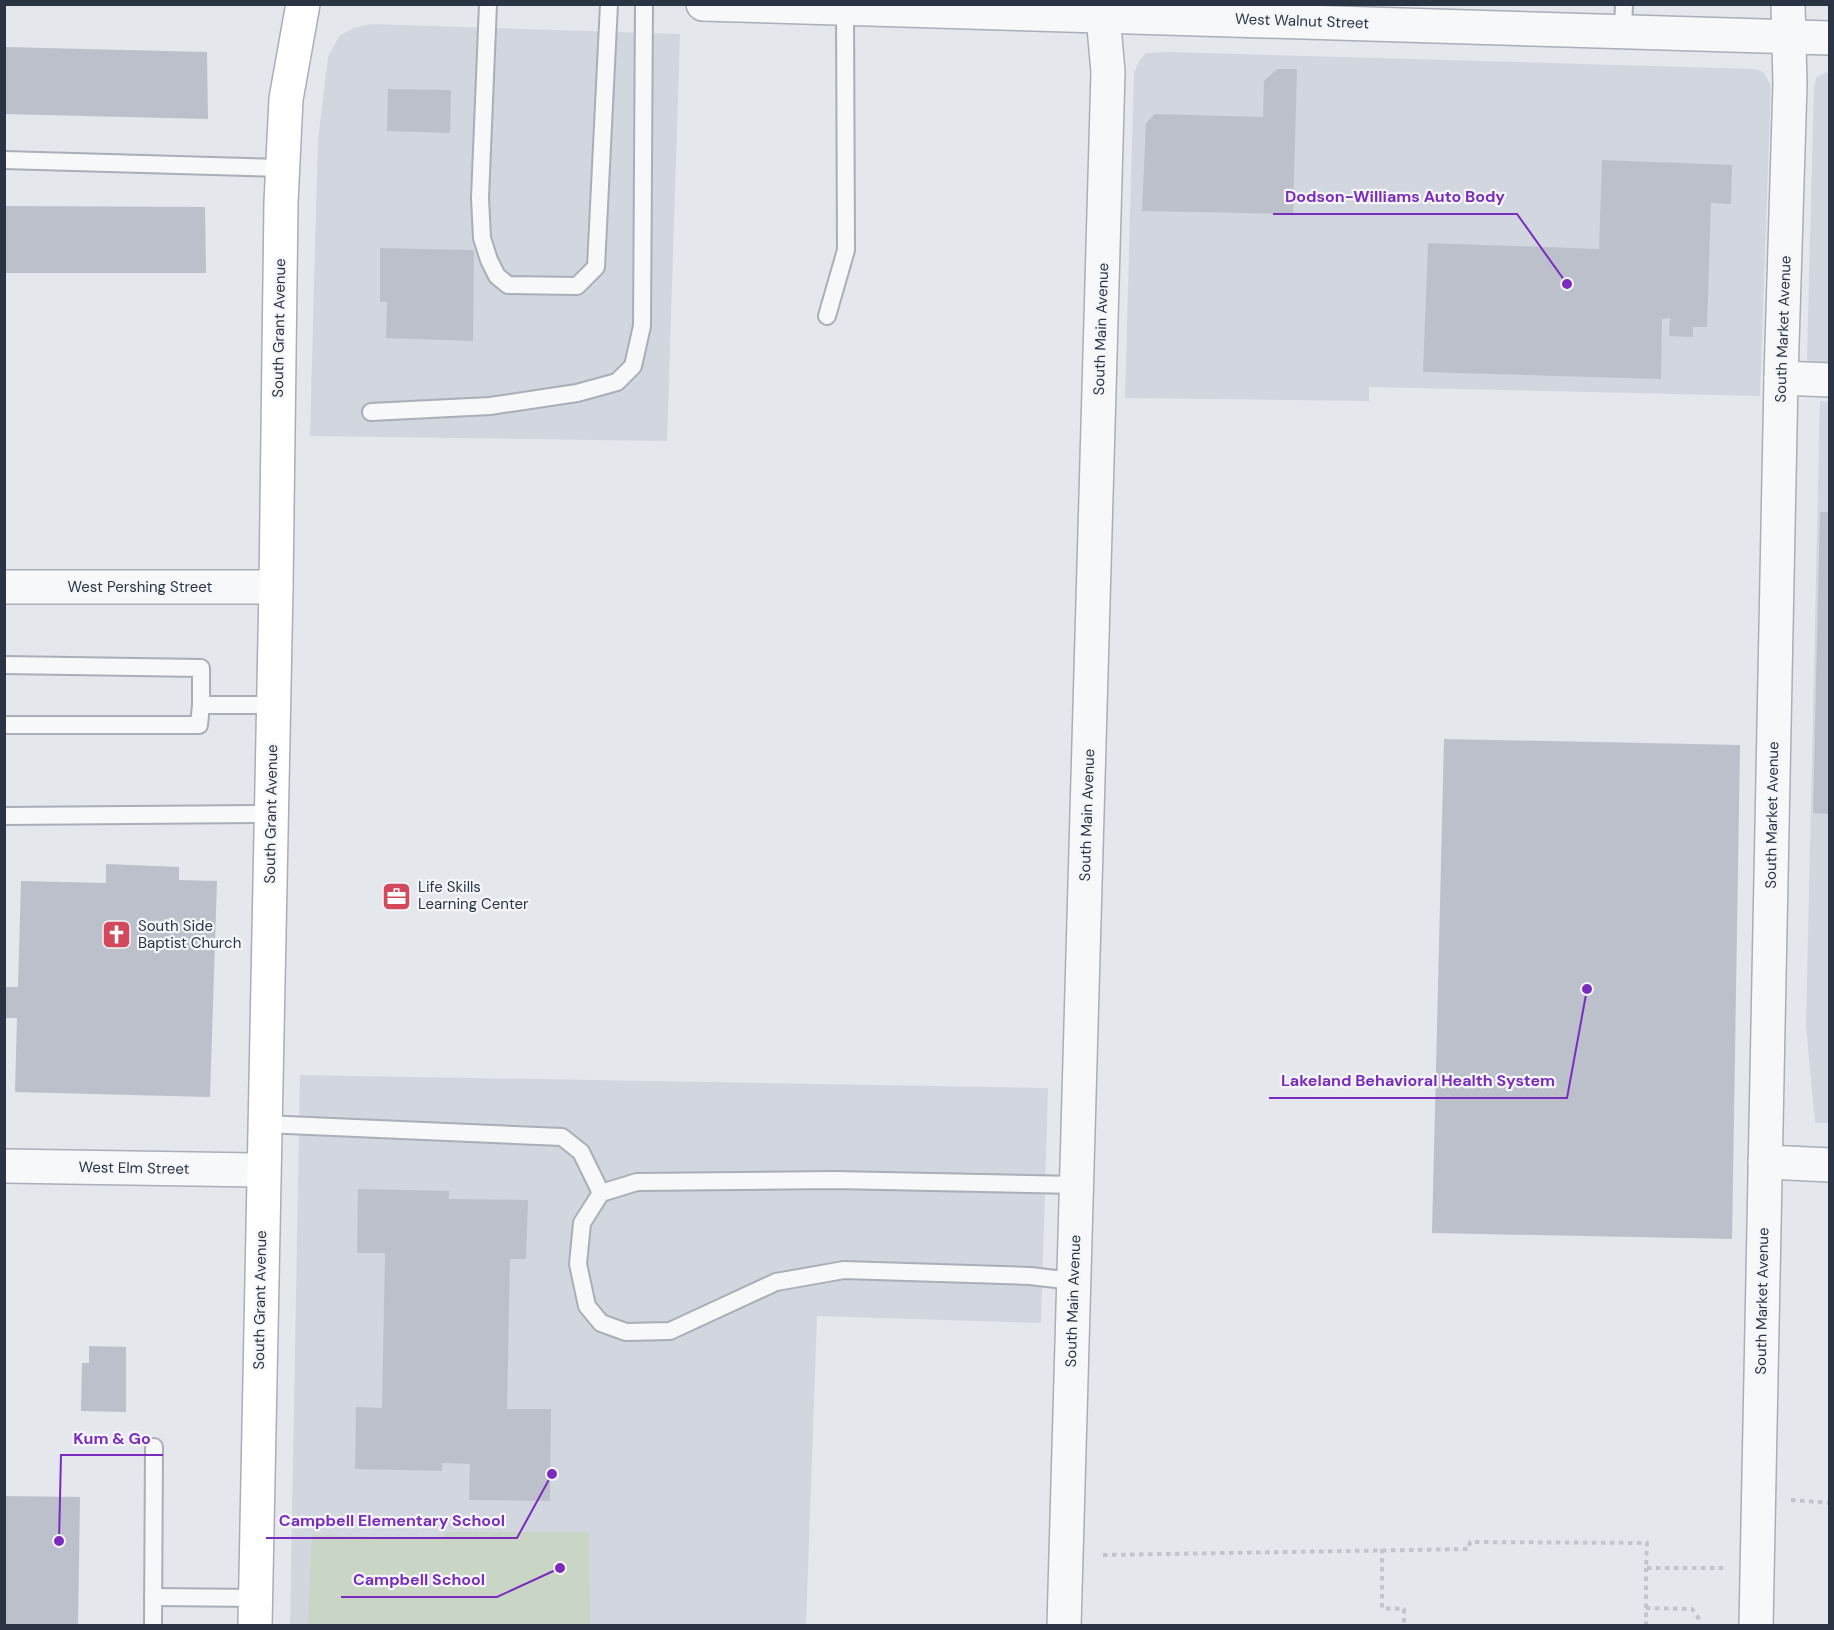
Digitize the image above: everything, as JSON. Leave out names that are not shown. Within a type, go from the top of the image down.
[{"type":"main road","name":"South Grant Avenue","points":[[255,1612],[262,1170],[276,587],[282,168],[286,99],[303,4]]},
{"type":"street","name":"West Walnut Street","points":[[703,4],[845,8],[1788,20],[1830,38]]},
{"type":"street","name":"South Main Avenue","points":[[1064,1626],[1108,72],[1102,10]]},
{"type":"street","name":"South Market Avenue","points":[[1756,1626],[1781,378],[1790,84],[1788,20]]},
{"type":"street","points":[[1781,378],[1830,380]]},
{"type":"street","name":"West Pershing Street","points":[[4,587],[276,587]]},
{"type":"street","points":[[1765,1162],[1830,1165]]},
{"type":"street","name":"West Elm Street","points":[[4,1166],[262,1170]]},
{"type":"lane","points":[[488,4],[480,198],[482,238],[497,276],[508,285],[577,286],[596,267],[609,4]]},
{"type":"lane","points":[[371,412],[490,406],[578,393],[617,382],[633,366],[642,326],[644,4]]},
{"type":"lane","points":[[826,316],[846,250],[845,8]]},
{"type":"lane","points":[[4,160],[282,168]]},
{"type":"lane","points":[[4,665],[201,668],[199,725],[4,725]]},
{"type":"lane","points":[[201,705],[273,705]]},
{"type":"lane","points":[[4,816],[271,814]]},
{"type":"lane","points":[[264,1124],[562,1137],[581,1152],[601,1193]]},
{"type":"lane","points":[[1073,1281],[1030,1276],[844,1269],[776,1282],[670,1331],[626,1332],[601,1323],[587,1306],[578,1264],[582,1223],[601,1193],[638,1182],[835,1180],[1077,1185]]},
{"type":"lane","points":[[153,1626],[154,1447]]},
{"type":"lane","points":[[153,1597],[255,1612]]},
{"type":"path","points":[[1791,1500],[1830,1503]]},
{"type":"path","points":[[1103,1555],[1469,1549],[1470,1542],[1647,1542],[1646,1626]]},
{"type":"path","points":[[1382,1549],[1382,1608],[1404,1609],[1404,1626]]},
{"type":"path","points":[[1646,1568],[1730,1568]]},
{"type":"path","points":[[1646,1608],[1692,1609],[1698,1617],[1699,1626]]},
{"type":"shaded area","points":[[371,24],[680,34],[667,441],[310,436],[318,139],[328,57],[339,36],[354,28]]},
{"type":"shaded area","points":[[1147,53],[1754,69],[1763,72],[1771,85],[1760,396],[1369,387],[1369,401],[1125,398],[1134,73],[1140,59]]},
{"type":"shaded area","points":[[1829,71],[1829,371],[1808,366],[1807,358],[1814,85],[1817,77]]},
{"type":"shaded area","points":[[1820,401],[1830,402],[1830,1123],[1815,1123],[1806,1026]]},
{"type":"shaded area","points":[[300,1075],[1048,1088],[1041,1323],[817,1316],[806,1625],[290,1626]]},
{"type":"green space","points":[[444,1532],[589,1532],[590,1625],[308,1625],[312,1535],[443,1539]]},
{"type":"building","points":[[4,47],[207,52],[208,119],[4,114]]},
{"type":"building","points":[[1277,69],[1297,69],[1293,214],[1142,211],[1146,123],[1155,114],[1263,117],[1264,81]]},
{"type":"building","points":[[388,89],[451,90],[450,133],[387,131]]},
{"type":"building","points":[[1602,160],[1732,165],[1731,204],[1711,203],[1707,327],[1693,327],[1693,337],[1669,336],[1670,318],[1662,319],[1661,379],[1423,372],[1428,243],[1599,249]]},
{"type":"building","points":[[4,206],[205,207],[206,273],[4,273]]},
{"type":"building","points":[[380,248],[474,250],[473,341],[386,338],[387,302],[380,302]]},
{"type":"building","points":[[1820,512],[1830,512],[1830,814],[1813,813]]},
{"type":"building","points":[[1444,739],[1740,745],[1732,1239],[1432,1233]]},
{"type":"building","name":"South Side Baptist Church","points":[[106,864],[179,867],[179,880],[217,881],[210,1097],[15,1092],[17,1018],[4,1018],[4,987],[18,987],[21,881],[106,883]]},
{"type":"building","points":[[358,1189],[449,1191],[449,1199],[528,1200],[526,1259],[510,1259],[507,1409],[551,1409],[550,1501],[469,1500],[470,1464],[442,1463],[442,1471],[355,1469],[356,1407],[382,1408],[385,1253],[357,1253]]},
{"type":"building","points":[[89,1346],[126,1347],[126,1412],[81,1411],[82,1363],[89,1363]]},
{"type":"building","points":[[4,1496],[80,1497],[78,1626],[4,1626]]},
{"type":"place","name":"Dodson-Williams Auto Body","points":[[1567,284]]},
{"type":"place","name":"Life Skills Learning Center","points":[[397,896]]},
{"type":"place","name":"South Side Baptist Church","points":[[117,935]]},
{"type":"place","name":"Lakeland Behavioral Health System","points":[[1587,989]]},
{"type":"place","name":"Campbell Elementary School","points":[[552,1474]]},
{"type":"place","name":"Kum & Go","points":[[59,1541]]},
{"type":"place","name":"Campbell School","points":[[560,1568]]}]
